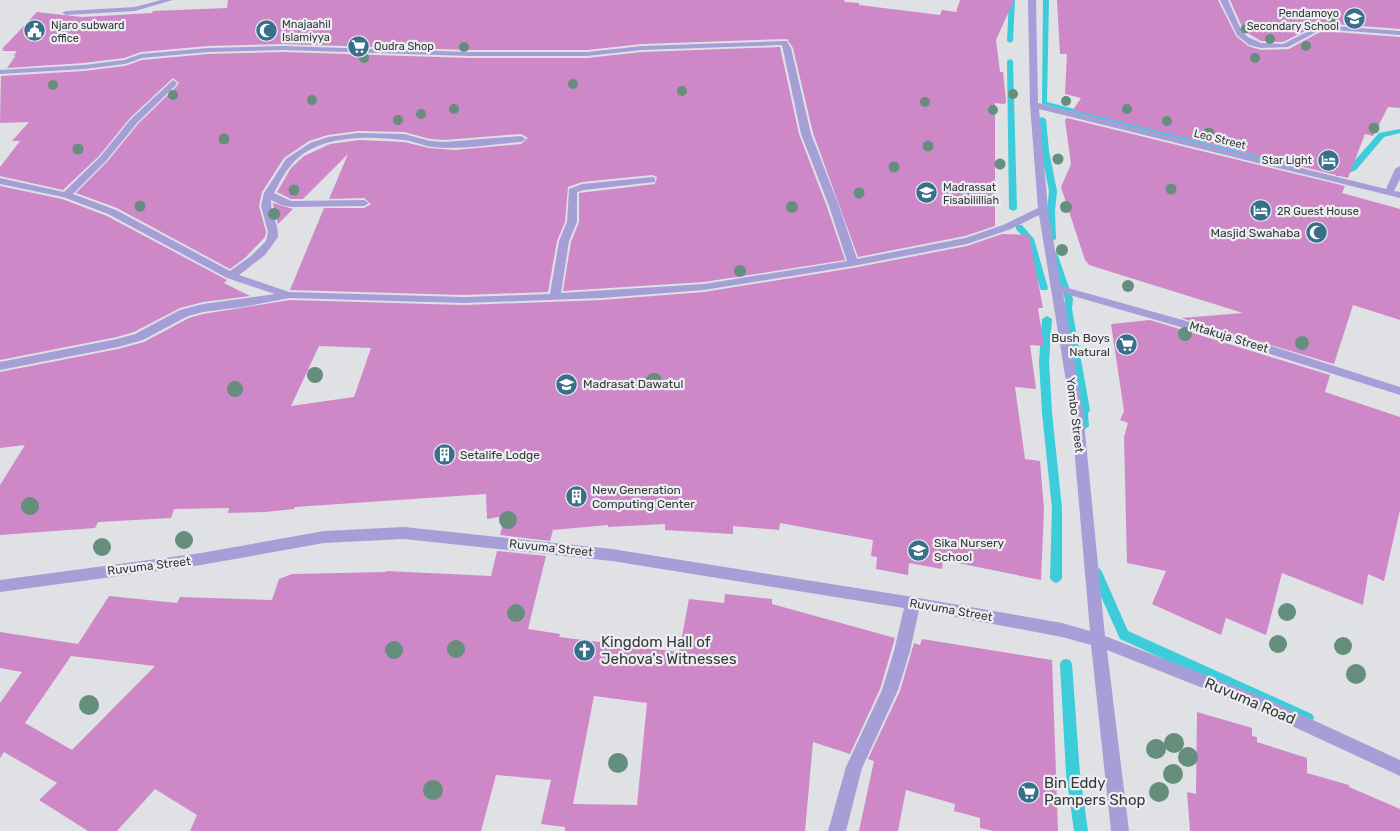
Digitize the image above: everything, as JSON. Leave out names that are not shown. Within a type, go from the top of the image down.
[{"type":"street","points":[[66,13],[135,8],[169,0]]},
{"type":"street","name":"Yombo Street","points":[[1032,0],[1035,60],[1034,105],[1043,209],[1077,412],[1098,640],[1120,831]]},
{"type":"street","points":[[1224,0],[1236,30],[1247,41],[1264,47],[1286,46],[1309,34],[1313,29],[1321,27],[1400,33]]},
{"type":"street","points":[[0,72],[84,67],[125,62],[141,56],[218,49],[283,48],[469,54],[587,54],[642,48],[784,42],[787,48],[806,134],[834,206],[853,263]]},
{"type":"street","points":[[66,196],[103,159],[134,121],[173,83]]},
{"type":"street","name":"Leo Street","points":[[1034,105],[1400,195]]},
{"type":"street","points":[[231,276],[266,249],[273,238],[273,230],[265,208],[269,194],[287,162],[314,143],[334,137],[406,137],[420,142],[451,144],[521,140]]},
{"type":"street","points":[[1389,192],[1400,169]]},
{"type":"street","points":[[555,297],[564,241],[572,222],[572,191],[582,187],[652,180]]},
{"type":"street","points":[[0,181],[66,196],[112,212],[231,276],[288,296]]},
{"type":"street","points":[[269,194],[284,203],[291,204],[364,203]]},
{"type":"street","points":[[0,366],[118,343],[139,337],[184,313],[203,308],[288,296],[464,300],[602,295],[704,287],[853,263],[967,241],[1007,227],[1043,209]]},
{"type":"street","name":"Mtakuja Street","points":[[1056,288],[1236,339],[1400,392]]},
{"type":"street","name":"Ruvuma Street","points":[[0,586],[201,559],[324,537],[404,533],[612,555],[913,603],[1062,630],[1098,640]]},
{"type":"street","points":[[837,831],[854,767],[890,690],[902,651],[913,603]]},
{"type":"street","name":"Ruvuma Road","points":[[1098,640],[1259,703],[1400,768]]},
{"type":"building","points":[[228,0],[844,0],[845,2],[859,3],[859,5],[940,15],[942,10],[956,12],[960,0],[1014,0],[996,40],[1000,72],[1003,72],[1006,101],[1005,104],[995,103],[995,226],[965,236],[858,257],[813,133],[793,48],[787,39],[642,44],[587,50],[469,50],[283,44],[208,46],[141,52],[124,58],[84,63],[7,68],[17,51],[2,51],[37,12],[82,17],[152,13],[153,11],[227,8]]},
{"type":"building","points":[[1057,0],[1218,0],[1236,36],[1248,46],[1261,50],[1289,49],[1322,31],[1400,37],[1400,108],[1388,107],[1373,136],[1365,134],[1348,178],[1073,110],[1081,98],[1065,94],[1067,54],[1060,54]]},
{"type":"building","name":"Pendamoyo Secondary School","points":[[1230,0],[1400,0],[1400,29],[1321,23],[1283,42],[1261,41],[1244,31]]},
{"type":"building","points":[[780,47],[799,134],[845,260],[704,282],[563,291],[571,242],[579,222],[579,193],[655,184],[657,177],[652,175],[582,182],[568,187],[565,222],[557,241],[548,292],[464,295],[290,290],[324,208],[364,208],[371,204],[364,198],[329,199],[348,154],[303,199],[291,199],[277,192],[291,168],[304,156],[330,144],[360,140],[404,142],[429,148],[455,150],[521,144],[528,138],[521,134],[445,140],[430,139],[404,132],[358,131],[328,135],[309,141],[284,158],[262,192],[259,206],[266,232],[265,237],[245,258],[230,269],[117,208],[76,193],[107,162],[138,124],[177,86],[179,83],[173,78],[130,118],[99,156],[63,190],[0,176],[0,167],[20,141],[12,141],[29,122],[0,123],[1,76],[84,71],[125,66],[142,60],[208,54],[283,52],[469,58],[587,58],[642,52]]},
{"type":"building","points":[[1067,118],[1345,186],[1342,193],[1400,209],[1400,320],[1353,305],[1334,364],[1181,318],[1243,313],[1089,265],[1085,260],[1061,187],[1071,164],[1065,120]]},
{"type":"building","points":[[0,186],[62,199],[107,216],[227,280],[224,283],[250,296],[203,302],[180,308],[134,332],[117,337],[0,360]]},
{"type":"building","points":[[273,203],[293,209],[278,224],[274,209]]},
{"type":"building","points":[[1002,234],[1029,235],[1043,308],[1038,308],[1044,346],[1030,345],[1036,389],[1015,387],[1025,459],[1040,461],[1044,509],[1041,580],[943,560],[942,569],[909,563],[908,575],[876,569],[877,557],[871,556],[873,540],[780,523],[779,530],[733,526],[733,534],[665,530],[665,524],[608,527],[608,525],[553,530],[550,541],[500,535],[505,516],[487,519],[486,494],[295,507],[294,509],[265,512],[228,513],[229,508],[174,509],[171,518],[98,522],[95,528],[0,535],[0,485],[25,445],[0,448],[0,372],[118,349],[144,342],[189,318],[203,314],[290,300],[464,305],[602,300],[704,292],[853,268],[967,246]],"holes":[[[319,346],[371,348],[354,397],[291,406]]]},
{"type":"building","points":[[1150,320],[1330,375],[1325,392],[1400,417],[1400,510],[1384,581],[1368,574],[1363,605],[1282,573],[1266,635],[1226,618],[1221,635],[1152,604],[1166,571],[1127,563],[1124,437],[1128,423],[1120,420],[1124,411],[1111,324]]},
{"type":"building","points":[[497,551],[546,556],[528,629],[560,634],[559,637],[679,652],[689,599],[724,603],[725,594],[772,599],[772,604],[895,638],[880,689],[850,754],[813,742],[805,831],[565,831],[565,827],[541,824],[551,780],[496,775],[481,831],[190,831],[197,815],[155,789],[117,831],[88,831],[39,800],[57,783],[4,752],[0,758],[0,703],[22,672],[0,668],[0,632],[78,644],[109,596],[177,603],[180,597],[272,600],[279,579],[292,574],[386,571],[491,576]],"holes":[[[71,656],[155,666],[72,750],[25,723]],[[594,696],[647,703],[637,805],[573,804]]]},
{"type":"building","points":[[922,639],[1052,660],[1058,831],[994,831],[980,828],[980,818],[954,811],[955,804],[906,790],[898,831],[859,831],[874,761],[868,759],[900,691],[914,643],[920,645]]},
{"type":"building","points":[[1197,712],[1252,728],[1252,736],[1257,737],[1257,742],[1307,758],[1307,773],[1349,785],[1349,787],[1400,809],[1400,831],[1190,831],[1187,792],[1196,794]]},
{"type":"waterway","points":[[1010,41],[1012,0]]},
{"type":"waterway","points":[[1046,0],[1044,103],[1246,155],[1290,163]]},
{"type":"waterway","points":[[1010,61],[1013,209]]},
{"type":"waterway","points":[[1042,119],[1045,151],[1053,191],[1051,212],[1052,239]]},
{"type":"waterway","points":[[1339,174],[1353,168],[1382,135],[1400,131]]},
{"type":"waterway","points":[[1019,227],[1030,239],[1044,288]]},
{"type":"waterway","points":[[1053,253],[1069,299],[1068,309],[1085,410],[1083,414],[1084,426]]},
{"type":"waterway","points":[[1047,319],[1044,361],[1047,413],[1057,508],[1056,578]]},
{"type":"waterway","points":[[1096,572],[1124,635],[1307,718]]},
{"type":"waterway","points":[[1066,664],[1073,774],[1081,831]]},
{"type":"place","name":"Pendamoyo Secondary School","points":[[1355,19]]},
{"type":"place","name":"Mnajaahil Islamiyya","points":[[266,30]]},
{"type":"place","name":"Njaro subward office","points":[[35,31]]},
{"type":"place","name":"Qudra Shop","points":[[358,46]]},
{"type":"place","name":"Star Light","points":[[1328,160]]},
{"type":"place","name":"Madrassat Fisabililliah","points":[[927,193]]},
{"type":"place","name":"2R Guest House","points":[[1261,211]]},
{"type":"place","name":"Masjid Swahaba","points":[[1316,233]]},
{"type":"place","name":"Bush Boys Natural","points":[[1126,345]]},
{"type":"place","name":"Madrasat Dawatul","points":[[567,384]]},
{"type":"place","name":"Setalife Lodge","points":[[444,455]]},
{"type":"place","name":"New Generation Computing Center","points":[[576,497]]},
{"type":"place","name":"Sika Nursery School","points":[[918,550]]},
{"type":"place","name":"Kingdom Hall of Jehova's Witnesses","points":[[585,651]]},
{"type":"place","name":"Bin Eddy Pampers Shop","points":[[1028,792]]}]
